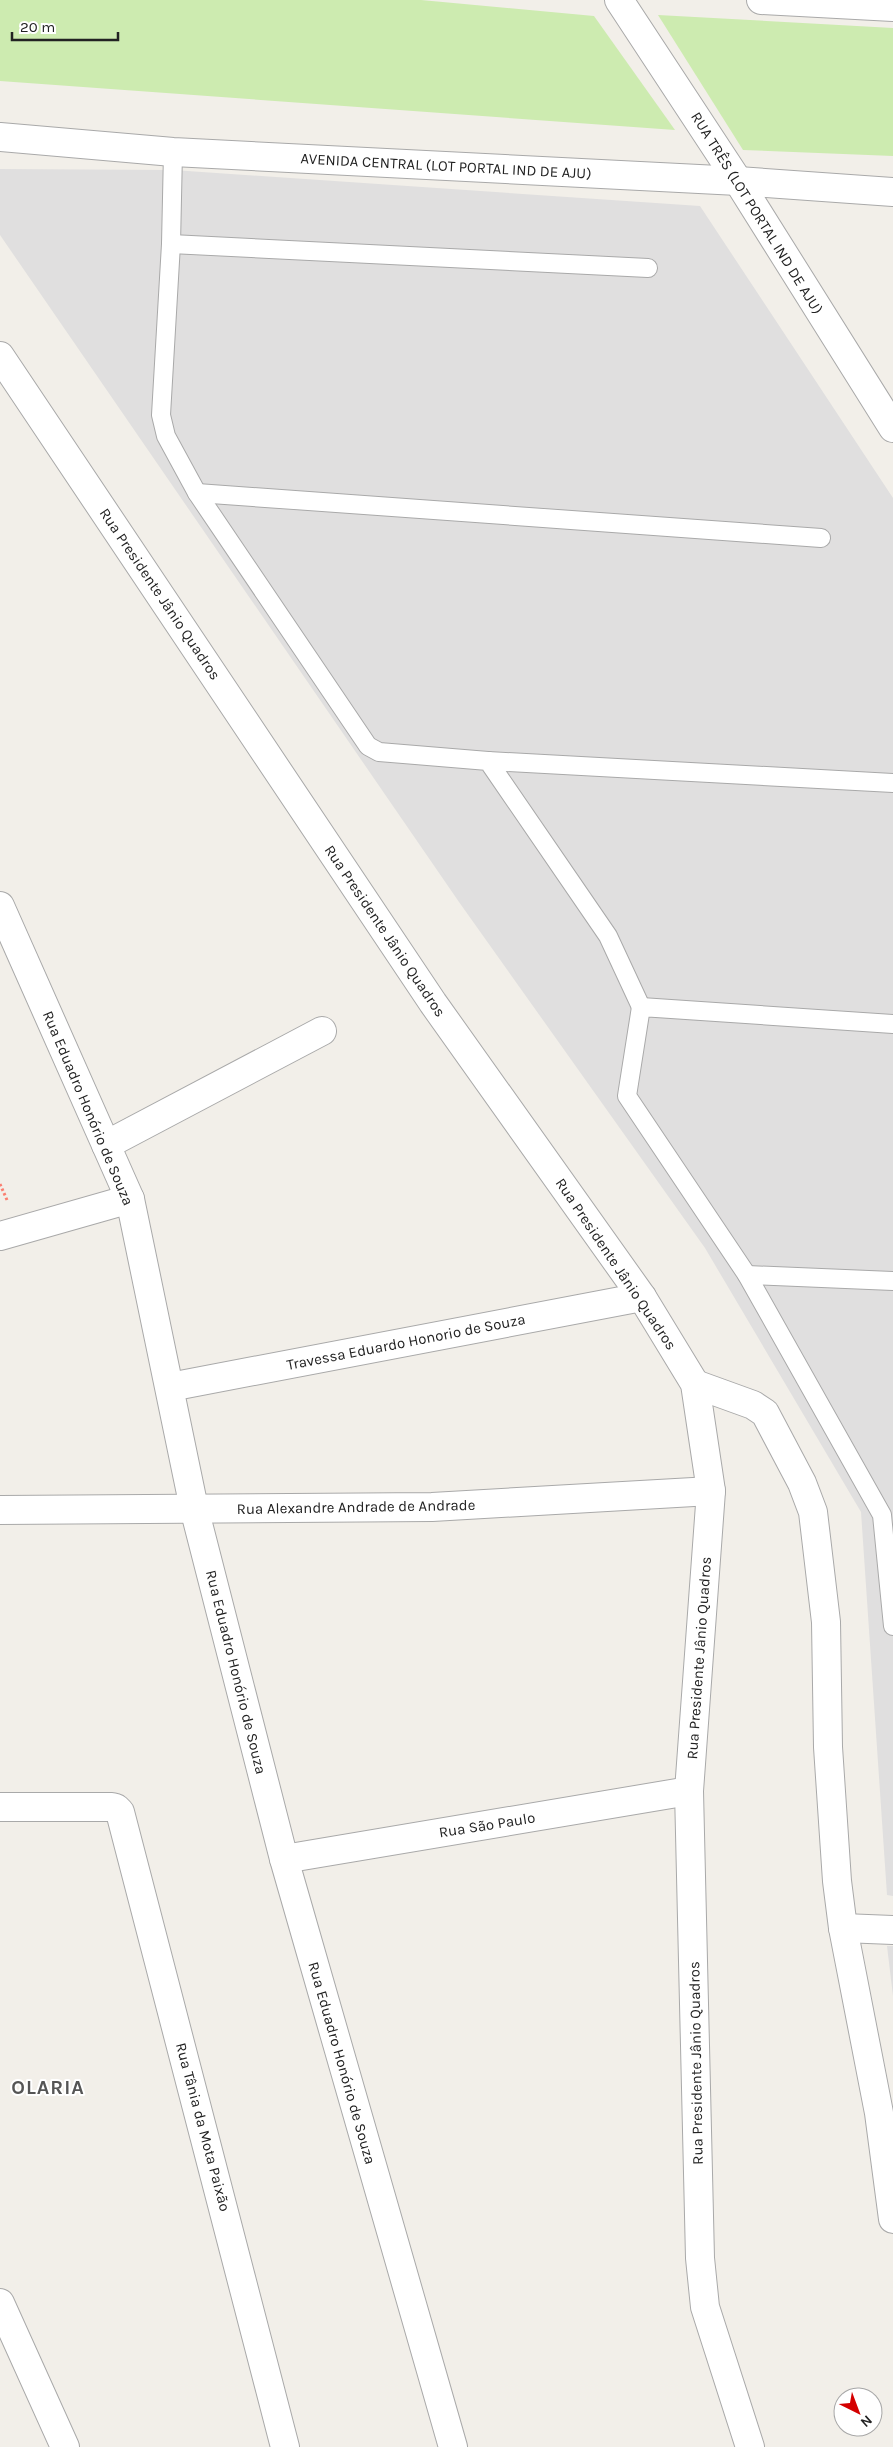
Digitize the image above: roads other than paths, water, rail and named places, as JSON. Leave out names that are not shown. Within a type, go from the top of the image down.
[{"type":"street","name":"RUA TRÊS (LOT PORTAL IND DE AJU)","points":[[619,0],[738,181],[893,428]]},
{"type":"street","points":[[761,0],[893,7]]},
{"type":"street","name":"AVENIDA CENTRAL (LOT PORTAL IND DE AJU)","points":[[0,137],[173,152],[738,181],[893,192]]},
{"type":"street","name":"Rua Presidente Jânio Quadros","points":[[0,356],[448,1024],[642,1297],[695,1384],[711,1491],[690,1791],[701,2282],[705,2307],[750,2447]]},
{"type":"street","name":"Rua Eduadro Honório de Souza","points":[[0,906],[130,1199],[194,1508],[284,1859],[453,2447]]},
{"type":"street","points":[[106,1145],[322,1031]]},
{"type":"street","points":[[0,1236],[130,1199]]},
{"type":"street","name":"Travessa Eduardo Honorio de Souza","points":[[170,1386],[642,1297]]},
{"type":"street","points":[[695,1384],[753,1405],[765,1413],[802,1483],[811,1505],[826,1622],[828,1747],[837,1880],[843,1928],[879,2113],[893,2219]]},
{"type":"street","name":"Rua Alexandre Andrade de Andrade","points":[[0,1510],[432,1508],[711,1491]]},
{"type":"street","name":"Rua São Paulo","points":[[284,1859],[690,1791]]},
{"type":"street","name":"Rua Tânia da Mota Paixão","points":[[0,1808],[116,1808],[120,1812],[285,2447]]},
{"type":"street","points":[[843,1928],[893,1930]]},
{"type":"street","points":[[0,2303],[65,2447]]},
{"type":"lane","points":[[173,152],[171,244],[161,415],[170,445],[197,493],[368,746],[379,752],[488,761],[893,783]]},
{"type":"lane","points":[[171,244],[648,268]]},
{"type":"lane","points":[[197,493],[821,538]]},
{"type":"lane","points":[[488,761],[608,936],[641,1007],[627,1096],[747,1275],[887,1515],[893,1626]]},
{"type":"lane","points":[[641,1007],[893,1024]]},
{"type":"lane","points":[[747,1275],[893,1281]]},
{"type":"district","name":"OLARIA","points":[[48,2087]]}]
